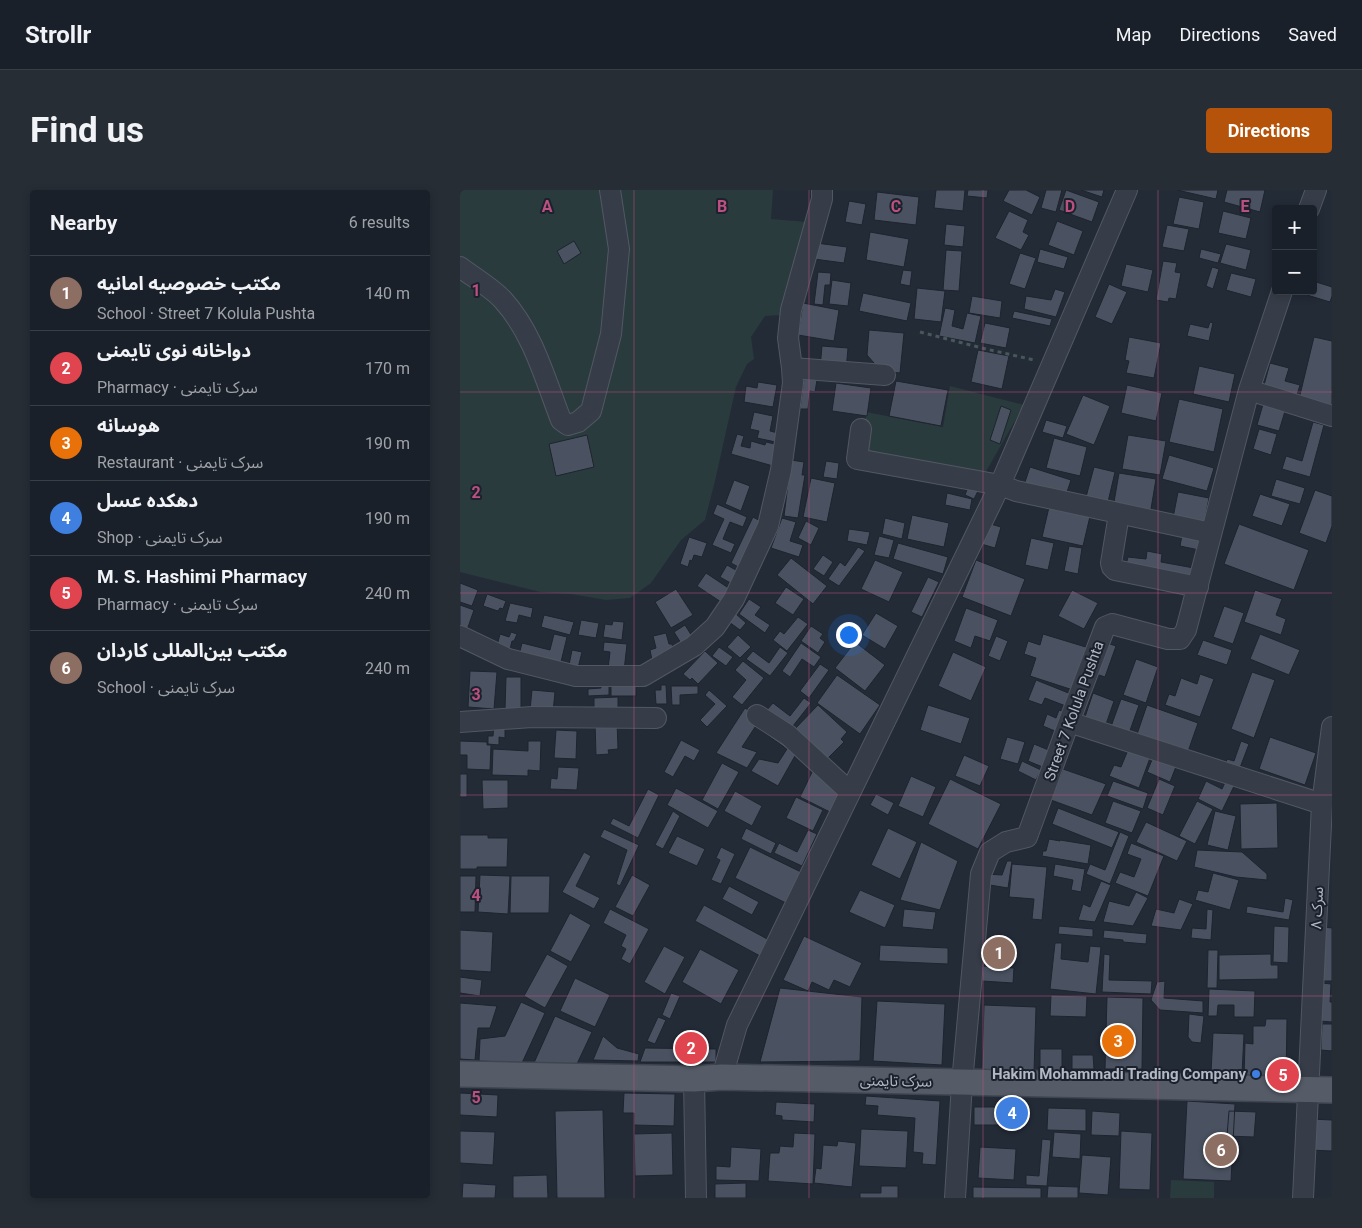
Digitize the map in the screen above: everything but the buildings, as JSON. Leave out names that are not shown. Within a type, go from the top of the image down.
[{"type":"main road","name":"سرک تایمنی","points":[[460,1074],[694,1079],[722,1077],[1321,1090]]},
{"type":"street","points":[[460,267],[502,298],[512,311],[530,338],[561,420],[568,425],[578,422],[591,411],[612,334],[619,249],[610,190]]},
{"type":"street","points":[[460,636],[508,658],[576,676],[643,676],[694,646],[715,627],[734,599],[768,526],[781,470],[793,383],[788,338],[791,310],[822,199],[822,190]]},
{"type":"street","points":[[722,1077],[736,1025],[1000,485],[1127,190]]},
{"type":"street","points":[[1310,205],[1316,190]]},
{"type":"street","name":"Street 7 Kolula Pushta","points":[[955,1198],[962,1083],[981,874],[990,852],[1006,842],[1027,837],[1106,627],[1112,624],[1168,639],[1180,638],[1186,630],[1249,390],[1281,295]]},
{"type":"street","points":[[792,368],[885,375]]},
{"type":"street","points":[[1249,390],[1332,416]]},
{"type":"street","points":[[861,429],[858,460],[1000,485],[1016,491],[1211,534]]},
{"type":"street","points":[[1119,514],[1111,563],[1115,570],[1198,587]]},
{"type":"street","points":[[757,715],[788,735],[850,792]]},
{"type":"street","points":[[460,722],[532,716],[656,718]]},
{"type":"street","points":[[1069,722],[1322,804]]},
{"type":"street","name":"سرک ۸","points":[[1303,1198],[1321,1090],[1322,804],[1332,727]]},
{"type":"street","points":[[694,1079],[696,1198]]},
{"type":"path","points":[[920,332],[1052,363]]},
{"type":"shaded area","points":[[460,190],[773,190],[771,219],[807,222],[781,315],[765,316],[751,337],[754,359],[747,364],[736,387],[705,520],[681,540],[651,583],[630,598],[606,600],[571,594],[540,592],[460,572]]},
{"type":"shaded area","points":[[950,386],[1024,405],[984,475],[863,455],[866,412],[943,427]]},
{"type":"shaded area","points":[[1171,1180],[1214,1182],[1214,1198],[1170,1198]]},
{"type":"place","name":"مکتب خصوصیه امانیه","points":[[999,953]]},
{"type":"place","name":"هوسانه","points":[[1118,1041]]},
{"type":"place","name":"دواخانه نوی تایمنی","points":[[691,1048]]},
{"type":"place","name":"Hakim Mohammadi Trading Company","points":[[1256,1074]]},
{"type":"place","name":"M. S. Hashimi Pharmacy","points":[[1283,1075]]},
{"type":"place","name":"دهکده عسل","points":[[1012,1113]]},
{"type":"place","name":"مکتب بین‌المللی کاردان","points":[[1221,1150]]}]
